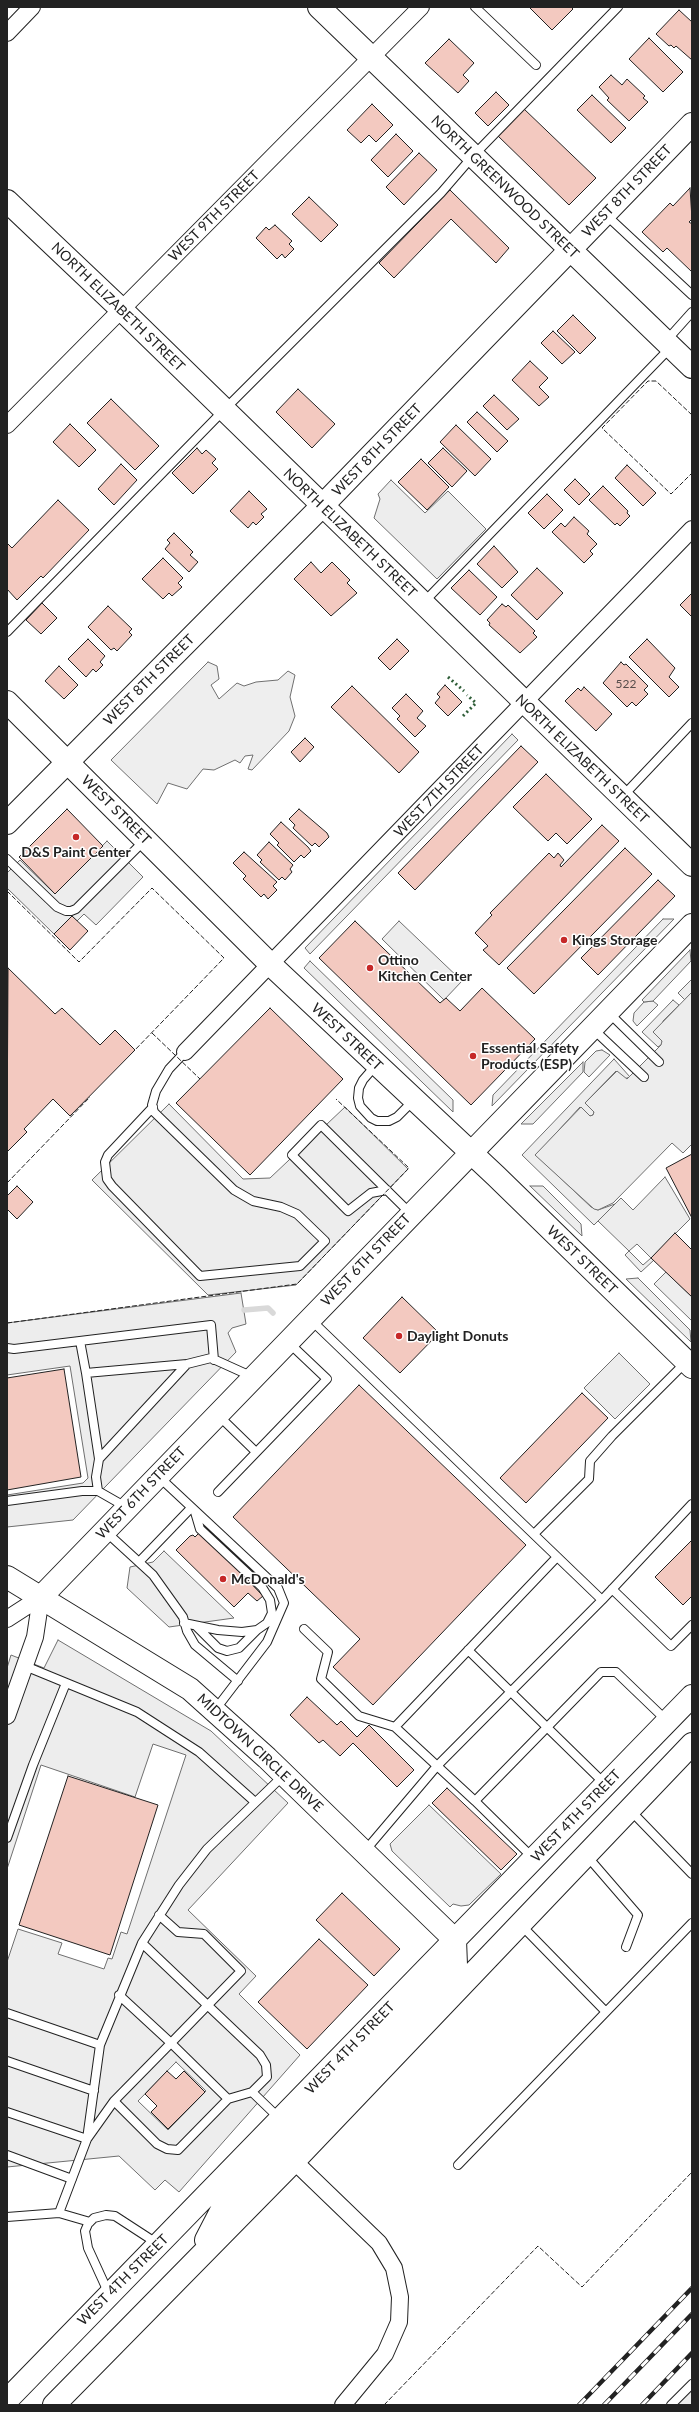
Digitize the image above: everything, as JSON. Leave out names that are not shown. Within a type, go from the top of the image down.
[{"type":"main road","name":"NORTH GREENWOOD STREET","points":[[319,7],[692,367]]},
{"type":"main road","name":"WEST 8TH STREET","points":[[7,823],[322,506],[605,214],[687,132]]},
{"type":"main road","name":"NORTH ELIZABETH STREET","points":[[7,201],[122,310],[692,866]]},
{"type":"main road","name":"WEST STREET","points":[[7,702],[270,964],[470,1152],[689,1364]]},
{"type":"main road","name":"WEST 6TH STREET","points":[[41,1597],[309,1318],[692,925]]},
{"type":"main road","name":"MIDTOWN CIRCLE DRIVE","points":[[7,1577],[190,1690],[284,1774],[455,1940]]},
{"type":"main road","name":"WEST 4TH STREET","points":[[7,2400],[692,1696]]},
{"type":"main road","points":[[54,2405],[294,2161],[692,1744]]},
{"type":"main road","points":[[195,2260],[221,2211],[456,1965],[455,1940]]},
{"type":"street","points":[[7,33],[32,7]]},
{"type":"street","name":"WEST 9TH STREET","points":[[7,424],[122,310],[421,7]]},
{"type":"street","name":"WEST 7TH STREET","points":[[184,1050],[270,964],[692,529]]},
{"type":"street","points":[[7,1619],[41,1597]]},
{"type":"street","points":[[7,1716],[35,1637],[41,1597]]},
{"type":"street","points":[[294,2161],[379,2243],[394,2268],[397,2282],[400,2297],[399,2322],[385,2354],[343,2405]]},
{"type":"lane","points":[[475,7],[536,65]]},
{"type":"lane","points":[[7,632],[224,410],[441,193],[473,156],[618,7]]},
{"type":"lane","points":[[605,214],[692,295]]},
{"type":"lane","points":[[422,604],[668,344],[692,312]]},
{"type":"lane","points":[[622,798],[692,723]]},
{"type":"lane","points":[[7,858],[57,906],[66,911],[71,911],[76,909],[146,839]]},
{"type":"lane","points":[[607,1012],[659,1062]]},
{"type":"lane","points":[[592,1027],[644,1077]]},
{"type":"lane","points":[[152,1107],[154,1112],[234,1190],[253,1201],[281,1206],[297,1214],[325,1241],[300,1266],[200,1276],[112,1186],[107,1179],[105,1162],[108,1155],[152,1107],[156,1091],[184,1050]]},
{"type":"lane","points":[[376,1064],[363,1080],[359,1088],[358,1098],[360,1106],[371,1118],[382,1122],[389,1121],[397,1117],[414,1100]]},
{"type":"lane","points":[[387,1190],[371,1193],[348,1211],[292,1155],[321,1125],[387,1190],[411,1214]]},
{"type":"lane","points":[[309,1318],[602,1600]]},
{"type":"lane","points":[[7,1348],[212,1325],[214,1360]]},
{"type":"lane","points":[[80,1340],[100,1459],[96,1477],[98,1491]]},
{"type":"lane","points":[[218,1492],[327,1379],[287,1341]]},
{"type":"lane","points":[[86,1373],[186,1364],[211,1358],[253,1377]]},
{"type":"lane","points":[[100,1459],[186,1364]]},
{"type":"lane","points":[[534,1534],[589,1479],[590,1461],[603,1446],[689,1364]]},
{"type":"lane","points":[[217,1414],[256,1452]]},
{"type":"lane","points":[[158,1476],[278,1588],[284,1603],[267,1642],[214,1711]]},
{"type":"lane","points":[[7,1501],[82,1491],[98,1491],[127,1507]]},
{"type":"lane","points":[[364,1852],[437,1766],[602,1600],[692,1504]]},
{"type":"lane","points":[[139,1562],[193,1510]]},
{"type":"lane","points":[[193,1510],[200,1529],[262,1587],[270,1600],[272,1613],[267,1623],[257,1630],[249,1640],[239,1648],[226,1651],[218,1648],[196,1625]]},
{"type":"lane","points":[[105,1530],[153,1575],[183,1617],[184,1623],[195,1645],[238,1681]]},
{"type":"lane","points":[[395,1727],[557,1557]]},
{"type":"lane","points":[[612,1589],[671,1646],[692,1625]]},
{"type":"lane","points":[[184,1623],[236,1632],[257,1630]]},
{"type":"lane","points":[[304,1629],[328,1652],[321,1679],[359,1716],[395,1727],[534,1858]]},
{"type":"lane","points":[[468,1650],[606,1785]]},
{"type":"lane","points":[[25,1666],[137,1712],[199,1752],[256,1802]]},
{"type":"lane","points":[[475,1801],[548,1728],[601,1672],[616,1672],[668,1721]]},
{"type":"lane","points":[[7,1838],[33,1765],[66,1683]]},
{"type":"lane","points":[[59,2213],[87,2139],[100,2044],[119,1995],[142,1944],[179,1885],[207,1849],[284,1774]]},
{"type":"lane","points":[[630,1809],[692,1874]]},
{"type":"lane","points":[[586,1855],[638,1916],[626,1947]]},
{"type":"lane","points":[[87,2139],[114,2101],[241,1971],[204,1934],[178,1932],[160,1916]]},
{"type":"lane","points":[[458,2165],[692,1923]]},
{"type":"lane","points":[[520,1924],[606,2012]]},
{"type":"lane","points":[[114,2101],[157,2144],[167,2149],[178,2150],[228,2099],[252,2092],[267,2077],[266,2065],[260,2055],[142,1944]]},
{"type":"lane","points":[[119,1995],[228,2099]]},
{"type":"lane","points":[[7,2013],[100,2044]]},
{"type":"lane","points":[[7,2061],[94,2091]]},
{"type":"lane","points":[[252,2092],[280,2119]]},
{"type":"lane","points":[[7,2112],[87,2139]]},
{"type":"lane","points":[[7,2156],[72,2179]]},
{"type":"lane","points":[[7,2217],[59,2213],[90,2222]]},
{"type":"lane","points":[[109,2295],[88,2248],[85,2231],[90,2222],[94,2218],[106,2215],[115,2216],[158,2244]]},
{"type":"lane","points":[[671,2405],[692,2384]]},
{"type":"shaded area","points":[[391,480],[425,513],[448,491],[486,529],[437,579],[374,518],[380,499],[378,494]]},
{"type":"shaded area","points":[[208,662],[217,666],[219,679],[211,685],[219,699],[237,683],[244,686],[256,682],[278,680],[288,671],[295,675],[290,697],[295,716],[289,731],[252,770],[248,769],[253,755],[245,756],[240,763],[235,760],[214,770],[203,769],[187,789],[168,783],[157,804],[111,760]]},
{"type":"shaded area","points":[[512,734],[518,740],[310,954],[305,948]]},
{"type":"shaded area","points":[[107,841],[143,877],[96,925],[84,914],[77,921],[72,916],[54,934],[7,888],[7,873],[20,860],[55,894]]},
{"type":"shaded area","points":[[663,919],[674,919],[492,1106],[493,1095]]},
{"type":"shaded area","points":[[399,921],[462,981],[444,1000],[382,939]]},
{"type":"shaded area","points":[[690,950],[691,961],[653,1001],[644,1002],[642,1000]]},
{"type":"shaded area","points":[[310,961],[453,1100],[453,1112],[304,968]]},
{"type":"shaded area","points":[[692,979],[692,992],[685,1000],[678,993]]},
{"type":"shaded area","points":[[692,992],[692,1144],[683,1153],[672,1143],[613,1203],[598,1210],[594,1209],[535,1155],[581,1107],[590,1116],[593,1115],[594,1112],[585,1103],[617,1071],[627,1079],[661,1045],[662,1041],[653,1032]]},
{"type":"shaded area","points":[[673,1000],[679,1005],[663,1021],[662,1044],[658,1047],[642,1032]]},
{"type":"shaded area","points":[[653,1001],[658,1005],[637,1026],[633,1021],[634,1013],[644,1002]]},
{"type":"shaded area","points":[[602,1050],[610,1055],[589,1077],[584,1072],[585,1062],[596,1051]]},
{"type":"shaded area","points":[[614,1059],[630,1077],[624,1079],[616,1071],[585,1103],[594,1112],[593,1115],[590,1116],[580,1107],[536,1155],[591,1207],[598,1210],[615,1204],[594,1225],[522,1155]]},
{"type":"shaded area","points":[[583,1062],[583,1072],[533,1124],[521,1124]]},
{"type":"shaded area","points":[[169,1104],[243,1179],[270,1178],[345,1107],[408,1169],[296,1285],[208,1295],[92,1180]]},
{"type":"shaded area","points":[[665,1177],[690,1219],[651,1258],[637,1244],[629,1251],[598,1221],[621,1198],[633,1210]]},
{"type":"shaded area","points":[[530,1186],[543,1186],[581,1224],[582,1236]]},
{"type":"shaded area","points":[[629,1251],[643,1265],[651,1258],[654,1260],[641,1272],[625,1255]]},
{"type":"shaded area","points":[[666,1272],[692,1297],[692,1321],[654,1284]]},
{"type":"shaded area","points":[[638,1278],[690,1330],[691,1342],[626,1279]]},
{"type":"shaded area","points":[[241,1293],[246,1324],[232,1328],[228,1333],[236,1352],[73,1520],[7,1527],[7,1495],[83,1483],[88,1478],[70,1366],[7,1375],[7,1323]]},
{"type":"shaded area","points":[[619,1353],[650,1384],[615,1419],[584,1388]]},
{"type":"shaded area","points":[[164,1551],[234,1618],[169,1627],[127,1588],[130,1567],[153,1562]]},
{"type":"shaded area","points":[[58,1640],[211,1731],[288,1803],[188,1910],[256,1976],[239,1994],[300,2055],[179,2192],[165,2180],[155,2190],[119,2156],[7,2167],[7,1962],[18,1929],[62,1943],[58,1954],[104,1969],[108,1958],[112,1959],[121,1932],[127,1934],[186,1755],[153,1744],[135,1797],[41,1765],[7,1869],[7,1668],[11,1655],[44,1668]],"holes":[[[176,2062],[206,2091],[168,2130],[138,2101]]]},
{"type":"shaded area","points":[[429,1805],[501,1874],[469,1905],[461,1906],[453,1904],[450,1907],[392,1851],[390,1844]]},
{"type":"shaded area","points":[[692,2384],[692,2405],[671,2405]]},
{"type":"building","points":[[529,7],[571,7],[573,9],[552,30]]},
{"type":"building","points":[[679,10],[692,22],[692,60],[676,46],[674,48],[671,45],[669,46],[656,34]]},
{"type":"building","points":[[649,38],[683,72],[663,92],[629,59]]},
{"type":"building","points":[[449,39],[474,63],[463,75],[469,81],[458,93],[425,63]]},
{"type":"building","points":[[611,75],[622,85],[627,79],[645,96],[643,98],[648,102],[629,121],[607,100],[609,98],[599,87]]},
{"type":"building","points":[[496,92],[509,105],[488,126],[475,113]]},
{"type":"building","points":[[592,95],[626,128],[611,143],[577,110]]},
{"type":"building","points":[[372,104],[393,125],[376,142],[369,135],[361,143],[347,130]]},
{"type":"building","points":[[523,108],[596,178],[569,205],[497,135]]},
{"type":"building","points":[[396,134],[413,151],[388,177],[371,160]]},
{"type":"building","points":[[419,153],[437,170],[404,205],[386,187]]},
{"type":"building","points":[[690,188],[692,219],[689,222],[692,224],[692,272],[667,248],[663,252],[642,232],[670,203],[673,206]]},
{"type":"building","points":[[450,190],[509,248],[496,263],[451,219],[394,278],[379,263]]},
{"type":"building","points":[[309,197],[338,225],[321,242],[292,214]]},
{"type":"building","points":[[275,225],[292,241],[289,244],[294,249],[285,258],[282,254],[277,259],[256,238],[266,227],[269,230]]},
{"type":"building","points":[[573,315],[596,338],[580,354],[557,331]]},
{"type":"building","points":[[553,331],[575,352],[562,364],[541,343]]},
{"type":"building","points":[[530,361],[548,378],[539,387],[549,397],[539,406],[512,380]]},
{"type":"building","points":[[298,389],[335,424],[312,448],[276,412]]},
{"type":"building","points":[[494,395],[519,419],[507,430],[483,406]]},
{"type":"building","points":[[111,399],[159,446],[135,470],[87,423]]},
{"type":"building","points":[[477,412],[508,441],[497,452],[467,422]]},
{"type":"building","points":[[70,424],[96,450],[79,467],[53,442]]},
{"type":"building","points":[[456,425],[491,459],[475,476],[440,442]]},
{"type":"building","points":[[197,448],[202,454],[206,450],[216,459],[212,463],[218,469],[193,494],[172,473]]},
{"type":"building","points":[[443,448],[467,471],[452,487],[428,463]]},
{"type":"building","points":[[421,459],[449,487],[427,510],[398,482]]},
{"type":"building","points":[[121,464],[137,480],[114,505],[98,489]]},
{"type":"building","points":[[627,465],[656,493],[643,506],[615,478]]},
{"type":"building","points":[[575,479],[590,494],[579,505],[564,490]]},
{"type":"building","points":[[603,486],[628,511],[627,513],[630,516],[620,526],[617,523],[615,525],[589,500]]},
{"type":"building","points":[[249,491],[267,509],[261,514],[264,517],[256,525],[253,522],[248,528],[230,511]]},
{"type":"building","points":[[547,494],[563,510],[544,529],[528,513]]},
{"type":"building","points":[[58,500],[89,530],[43,578],[41,576],[17,600],[7,589],[7,543],[12,548]]},
{"type":"building","points":[[574,517],[589,531],[587,534],[597,544],[590,551],[593,554],[584,563],[552,532],[561,523],[565,527]]},
{"type":"building","points":[[174,533],[193,552],[190,555],[198,562],[189,572],[165,549],[170,543],[167,540]]},
{"type":"building","points":[[494,546],[518,572],[502,588],[477,564]]},
{"type":"building","points":[[163,558],[183,578],[178,583],[182,587],[172,596],[169,593],[163,599],[142,579]]},
{"type":"building","points":[[311,562],[321,573],[332,562],[350,580],[347,583],[357,593],[331,616],[294,579]]},
{"type":"building","points":[[537,568],[563,593],[537,620],[511,595]]},
{"type":"building","points":[[469,570],[497,597],[480,615],[451,588]]},
{"type":"building","points":[[692,593],[692,617],[680,605]]},
{"type":"building","points":[[42,603],[57,618],[41,634],[26,620]]},
{"type":"building","points":[[502,604],[506,607],[508,605],[535,631],[533,633],[537,637],[520,653],[489,625],[490,623],[487,620]]},
{"type":"building","points":[[108,606],[132,629],[129,632],[132,635],[117,651],[114,648],[111,650],[88,627]]},
{"type":"building","points":[[88,639],[105,656],[100,662],[103,665],[96,672],[93,669],[86,677],[68,659]]},
{"type":"building","points":[[397,639],[409,651],[390,670],[378,658]]},
{"type":"building","points":[[647,639],[675,668],[669,677],[679,687],[669,697],[629,657]]},
{"type":"building","points":[[621,662],[624,665],[626,664],[648,686],[644,690],[648,694],[636,706],[632,702],[627,707],[603,683]]},
{"type":"building","points":[[59,666],[78,685],[64,699],[45,681]]},
{"type":"building","points":[[445,685],[462,702],[448,716],[435,703],[440,697],[437,694]]},
{"type":"building","points":[[352,686],[419,752],[399,773],[331,707]]},
{"type":"building","points":[[584,687],[612,714],[596,731],[565,701],[578,688],[581,691]]},
{"type":"building","points":[[406,694],[423,711],[417,718],[426,726],[415,737],[397,719],[400,716],[392,708]]},
{"type":"building","points":[[305,738],[314,747],[300,762],[291,752]]},
{"type":"building","points":[[521,746],[538,762],[415,890],[398,873]]},
{"type":"building","points":[[546,774],[592,819],[567,844],[556,833],[548,841],[513,807]]},
{"type":"building","points":[[67,809],[103,846],[55,894],[19,857]]},
{"type":"building","points":[[299,809],[327,833],[329,837],[319,847],[315,843],[312,846],[293,828],[295,825],[289,819]]},
{"type":"building","points":[[281,822],[311,851],[304,858],[301,855],[294,862],[277,845],[279,843],[270,834]]},
{"type":"building","points":[[602,825],[619,841],[499,965],[483,950],[488,946],[475,933],[492,915],[490,913],[549,853],[554,858],[558,853],[564,860],[560,865],[561,867]]},
{"type":"building","points":[[269,842],[293,865],[290,869],[292,872],[285,880],[282,877],[279,880],[260,862],[262,860],[257,855]]},
{"type":"building","points":[[625,848],[652,874],[534,994],[507,968]]},
{"type":"building","points":[[244,852],[277,882],[273,886],[277,890],[268,899],[264,894],[261,897],[243,879],[246,876],[233,863]]},
{"type":"building","points":[[658,880],[675,896],[598,975],[581,958]]},
{"type":"building","points":[[72,916],[88,931],[70,950],[54,934]]},
{"type":"building","points":[[355,921],[440,1003],[446,998],[460,1011],[482,988],[535,1039],[471,1105],[319,958]]},
{"type":"building","points":[[8,968],[55,1014],[62,1008],[100,1045],[115,1030],[135,1050],[70,1116],[53,1099],[24,1129],[27,1132],[7,1152]]},
{"type":"building","points":[[270,1008],[343,1079],[250,1175],[176,1103]]},
{"type":"building","points":[[692,1154],[692,1218],[666,1168]]},
{"type":"building","points":[[17,1186],[33,1202],[17,1219],[7,1209],[7,1196]]},
{"type":"building","points":[[675,1233],[692,1250],[692,1297],[651,1258]]},
{"type":"building","points":[[402,1297],[439,1333],[400,1373],[363,1338]]},
{"type":"building","points":[[64,1369],[81,1477],[7,1490],[7,1378]]},
{"type":"building","points":[[359,1385],[526,1545],[373,1705],[333,1667],[360,1639],[233,1517]]},
{"type":"building","points":[[582,1393],[608,1418],[526,1503],[500,1478]]},
{"type":"building","points":[[199,1533],[217,1551],[219,1550],[263,1596],[257,1601],[248,1593],[234,1607],[176,1550],[190,1536],[193,1535],[195,1537]]},
{"type":"building","points":[[692,1540],[692,1596],[683,1605],[655,1577]]},
{"type":"building","points":[[307,1697],[337,1725],[341,1721],[357,1737],[369,1725],[414,1770],[397,1787],[353,1743],[340,1756],[323,1740],[319,1743],[290,1715]]},
{"type":"building","points":[[68,1776],[158,1805],[110,1955],[19,1925]]},
{"type":"building","points":[[447,1788],[517,1854],[501,1870],[432,1803]]},
{"type":"building","points":[[342,1893],[400,1949],[374,1976],[316,1920]]},
{"type":"building","points":[[319,1939],[368,1985],[307,2049],[258,2002]]},
{"type":"building","points":[[167,2071],[176,2079],[184,2071],[205,2092],[168,2129],[151,2112],[157,2106],[145,2094]]},
{"type":"waterway","points":[[244,1310],[268,1308],[273,1313]]},
{"type":"railway","points":[[579,2405],[692,2288]]},
{"type":"railway","points":[[604,2405],[692,2314]]},
{"type":"railway","points":[[642,2405],[692,2353]]},
{"type":"hedge","points":[[448,677],[464,691]]},
{"type":"hedge","points":[[463,716],[476,703],[467,695]]},
{"type":"fence","points":[[692,415],[656,381],[648,381],[602,428],[671,494],[692,473]]},
{"type":"fence","points":[[7,891],[79,962],[152,888],[224,958],[133,1052]]},
{"type":"fence","points":[[152,1033],[200,1079]]},
{"type":"fence","points":[[7,1183],[90,1097]]},
{"type":"fence","points":[[7,1323],[297,1284],[409,1168],[336,1099]]},
{"type":"fence","points":[[384,2405],[538,2246],[582,2287],[692,2172]]},
{"type":"place","name":"D&S Paint Center","points":[[76,837]]},
{"type":"place","name":"Kings Storage","points":[[564,940]]},
{"type":"place","name":"Ottino Kitchen Center","points":[[370,968]]},
{"type":"place","name":"Essential Safety Products (ESP)","points":[[473,1056]]},
{"type":"place","name":"Daylight Donuts","points":[[399,1336]]},
{"type":"place","name":"McDonald's","points":[[223,1579]]}]
